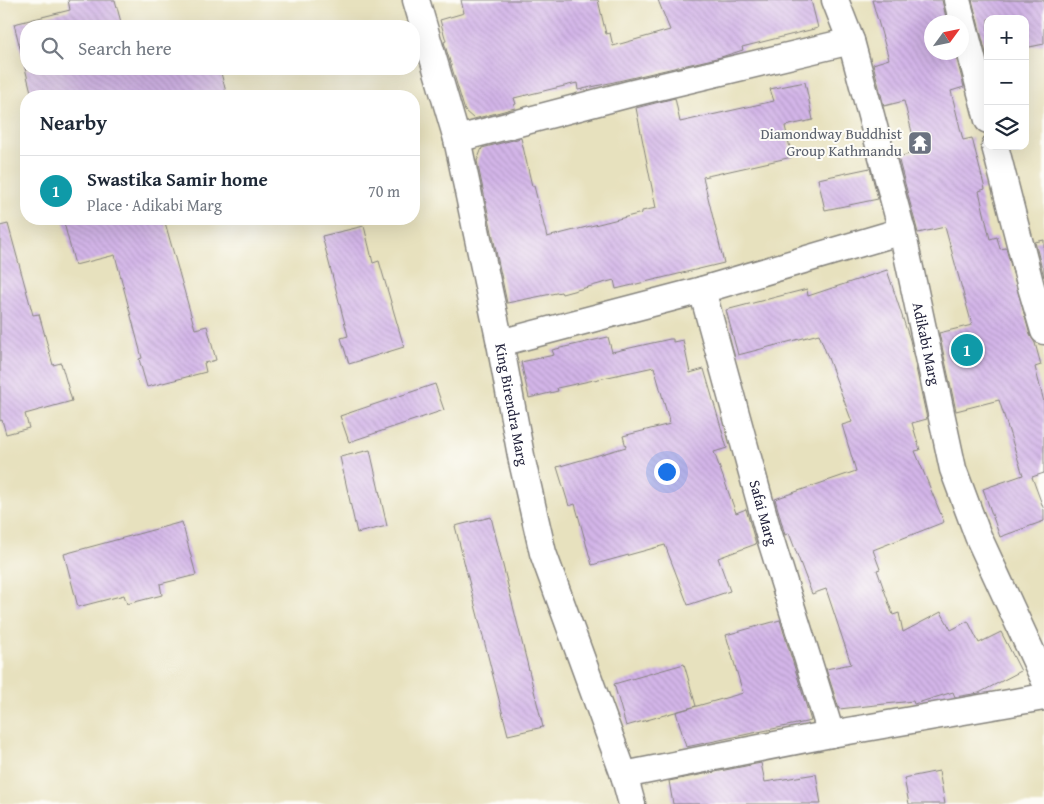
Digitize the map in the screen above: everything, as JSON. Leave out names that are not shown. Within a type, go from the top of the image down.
[{"type":"street","name":"King Birendra Marg","points":[[416,0],[457,139],[500,343],[522,461],[543,553],[624,775],[632,804]]},
{"type":"street","name":"Adikabi Marg","points":[[835,0],[851,41],[902,231],[953,469],[978,536],[1044,679]]},
{"type":"street","points":[[957,0],[984,105]]},
{"type":"street","points":[[457,139],[629,94],[851,41]]},
{"type":"street","points":[[996,150],[1030,287],[1044,331]]},
{"type":"street","points":[[500,343],[702,290],[902,231]]},
{"type":"street","name":"Safai Marg","points":[[702,290],[768,531],[831,734]]},
{"type":"street","points":[[624,775],[831,734],[1044,697]]},
{"type":"building","points":[[68,0],[115,0],[120,20],[30,20],[70,10]]},
{"type":"building","points":[[461,0],[598,0],[606,34],[610,33],[613,46],[670,30],[658,0],[811,0],[818,28],[742,47],[743,50],[721,57],[614,82],[578,90],[577,83],[514,98],[515,108],[474,119],[465,111],[444,42],[446,41],[440,20],[464,13]]},
{"type":"building","points":[[872,0],[942,0],[945,15],[924,15],[924,60],[957,60],[964,87],[951,91],[963,140],[972,138],[985,189],[979,191],[990,239],[997,237],[1000,249],[1006,248],[1030,335],[1035,343],[1041,365],[1035,367],[1044,402],[1044,473],[1032,477],[1044,510],[1044,521],[1000,537],[983,489],[1023,475],[999,400],[956,411],[939,333],[972,325],[945,227],[918,233],[898,157],[917,152],[904,101],[884,106],[873,64],[889,59]]},
{"type":"building","points":[[972,0],[1044,0],[1044,44],[1029,47],[1029,15],[984,15],[984,46]]},
{"type":"building","points":[[20,22],[20,48],[14,24]]},
{"type":"building","points":[[27,75],[222,75],[225,90],[30,90]]},
{"type":"building","points":[[805,82],[813,120],[785,126],[792,157],[703,177],[724,263],[616,289],[614,280],[562,294],[561,292],[507,303],[477,161],[482,148],[521,138],[532,186],[534,186],[547,237],[656,208],[636,108],[675,98],[680,122],[774,101],[770,89]]},
{"type":"building","points":[[870,168],[878,199],[825,210],[818,179]]},
{"type":"building","points":[[8,224],[33,315],[39,314],[53,365],[61,363],[72,401],[25,414],[29,428],[6,434],[2,420],[0,421],[0,226]]},
{"type":"building","points":[[65,225],[166,225],[195,329],[207,326],[216,360],[204,363],[206,372],[147,387],[139,359],[142,358],[115,255],[75,265]]},
{"type":"building","points":[[364,226],[373,263],[379,261],[404,347],[349,364],[341,338],[348,336],[322,236]]},
{"type":"building","points":[[1044,240],[1044,277],[1035,242]]},
{"type":"building","points":[[887,270],[910,340],[927,419],[912,423],[920,450],[915,451],[944,522],[873,550],[880,569],[877,570],[893,615],[899,613],[903,632],[941,612],[951,630],[968,621],[979,643],[1001,632],[1021,671],[979,693],[955,697],[953,692],[914,704],[913,701],[839,709],[826,669],[851,664],[826,589],[812,594],[789,533],[785,535],[775,499],[856,471],[842,425],[852,422],[819,334],[738,355],[726,310],[807,289],[808,296]]},
{"type":"building","points":[[608,337],[612,352],[670,339],[673,339],[673,342],[683,340],[690,373],[704,369],[727,448],[714,452],[736,513],[746,509],[756,544],[718,558],[730,591],[688,605],[665,545],[592,565],[575,504],[569,506],[557,467],[626,447],[623,436],[670,424],[654,367],[557,388],[558,391],[529,398],[521,362],[554,355],[552,350]]},
{"type":"building","points":[[435,384],[444,410],[349,442],[340,416]]},
{"type":"building","points":[[370,450],[387,526],[357,533],[340,457]]},
{"type":"building","points":[[491,517],[543,727],[508,735],[455,526]]},
{"type":"building","points":[[182,522],[196,575],[160,584],[162,595],[127,604],[124,595],[78,607],[64,554]]},
{"type":"building","points":[[780,620],[811,721],[686,747],[676,712],[743,693],[726,635]]},
{"type":"building","points":[[684,664],[696,706],[626,726],[614,684]]},
{"type":"building","points":[[761,763],[765,782],[816,774],[821,804],[673,804],[669,781]]},
{"type":"building","points":[[939,771],[945,804],[909,804],[904,778]]},
{"type":"place","name":"Diamondway Buddhist Group Kathmandu","points":[[920,143]]},
{"type":"place","name":"Swastika Samir home","points":[[967,350]]}]
